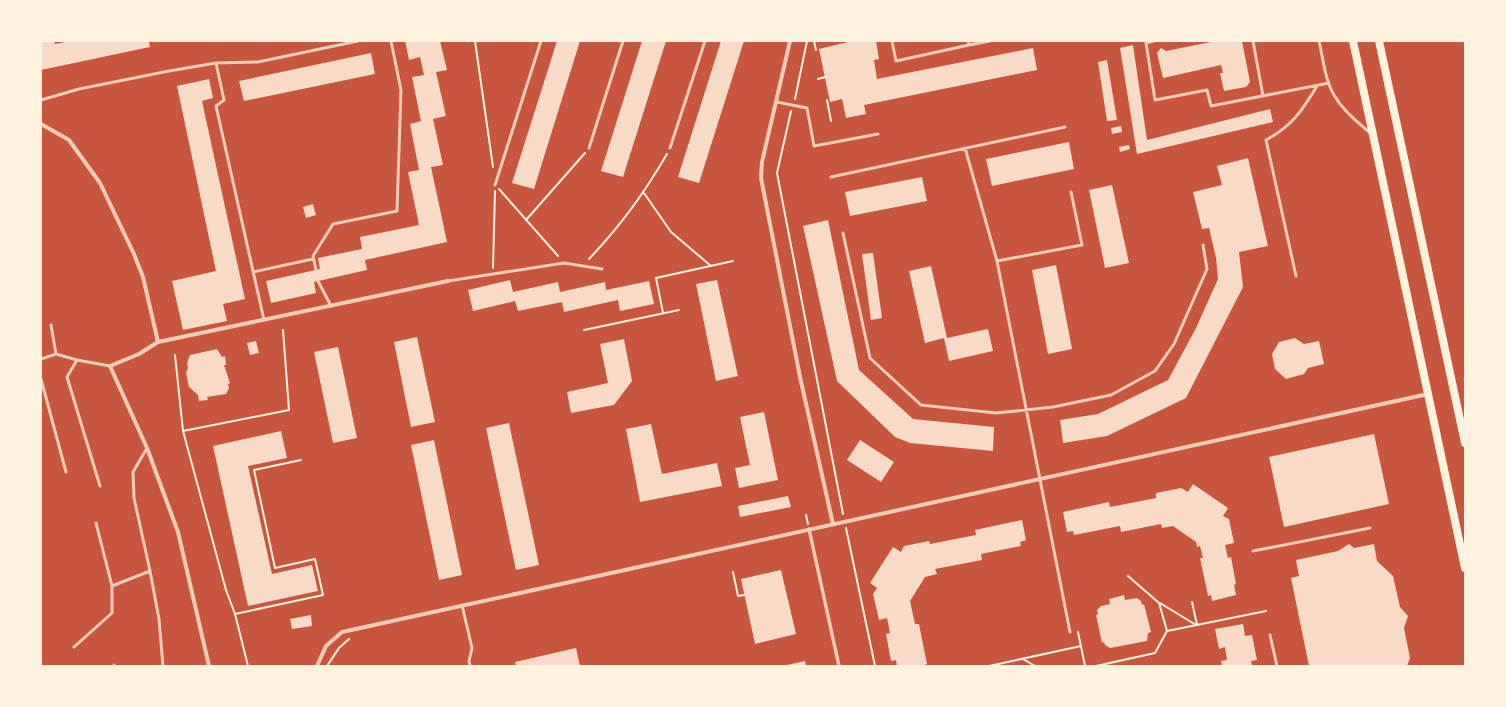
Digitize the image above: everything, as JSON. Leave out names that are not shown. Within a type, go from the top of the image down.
[{"type":"main road","points":[[1353,41],[1464,563]]},
{"type":"main road","points":[[1379,41],[1465,443]]},
{"type":"street","points":[[790,41],[762,162],[761,178],[800,377],[833,524]]},
{"type":"street","points":[[41,124],[69,140],[100,182],[134,254],[143,277],[158,342]]},
{"type":"street","points":[[209,666],[178,532],[147,448],[110,366],[139,354],[158,342],[448,281]]},
{"type":"street","points":[[317,666],[326,646],[342,632],[1039,478],[1428,394]]},
{"type":"street","points":[[809,529],[839,666]]},
{"type":"lane","points":[[41,100],[79,89],[216,63],[258,62],[358,41]]},
{"type":"lane","points":[[316,270],[313,256],[334,224],[397,211],[401,90],[391,41]]},
{"type":"lane","points":[[496,185],[541,41]]},
{"type":"lane","points":[[589,148],[622,41]]},
{"type":"lane","points":[[670,148],[705,41]]},
{"type":"lane","points":[[892,41],[896,61],[990,41]]},
{"type":"lane","points":[[968,41],[969,45]]},
{"type":"lane","points":[[1154,41],[1146,43],[1156,100],[1207,90],[1211,106],[1329,83]]},
{"type":"lane","points":[[1253,41],[1263,96]]},
{"type":"lane","points":[[1319,41],[1329,83],[1334,95],[1343,108],[1373,137]]},
{"type":"lane","points":[[216,63],[224,100],[216,106],[264,320]]},
{"type":"lane","points":[[1296,276],[1266,140],[1289,124],[1300,114],[1317,86]]},
{"type":"lane","points":[[777,102],[807,108],[814,146],[878,134]]},
{"type":"lane","points":[[831,177],[1064,127]]},
{"type":"lane","points":[[965,148],[997,261],[1070,632]]},
{"type":"lane","points":[[997,261],[1082,245],[1072,192]]},
{"type":"lane","points":[[843,233],[870,358],[921,405],[996,413],[1053,407],[1111,395],[1155,371],[1174,344],[1207,269],[1202,245]]},
{"type":"lane","points":[[253,272],[313,259]]},
{"type":"lane","points":[[448,281],[564,263],[602,269]]},
{"type":"lane","points":[[318,281],[331,306]]},
{"type":"lane","points":[[51,325],[56,354]]},
{"type":"lane","points":[[41,359],[56,354],[77,360],[110,366]]},
{"type":"lane","points":[[77,360],[67,377],[100,486]]},
{"type":"lane","points":[[41,379],[66,472]]},
{"type":"lane","points":[[147,448],[133,472],[134,498],[159,619],[163,666]]},
{"type":"lane","points":[[74,647],[112,613],[112,586],[96,523]]},
{"type":"lane","points":[[1253,551],[1370,528]]},
{"type":"lane","points":[[112,586],[150,571]]},
{"type":"lane","points":[[462,605],[472,648],[469,661],[470,666]]},
{"type":"lane","points":[[1270,635],[1277,666]]},
{"type":"path","points":[[475,41],[496,185],[493,275]]},
{"type":"path","points":[[807,41],[777,173],[875,666]]},
{"type":"path","points":[[814,41],[816,50]]},
{"type":"path","points":[[818,79],[825,77]]},
{"type":"path","points":[[826,100],[831,121]]},
{"type":"path","points":[[526,220],[589,148]]},
{"type":"path","points":[[583,266],[619,227],[644,193],[670,148]]},
{"type":"path","points":[[496,185],[564,263]]},
{"type":"path","points":[[644,193],[672,232],[711,266]]},
{"type":"path","points":[[663,313],[656,278],[733,261]]},
{"type":"path","points":[[584,330],[679,310]]},
{"type":"path","points":[[183,430],[289,410],[283,330]]},
{"type":"path","points":[[175,355],[183,430],[226,590],[235,614],[248,666]]},
{"type":"path","points":[[235,614],[323,595],[315,559],[276,568],[254,470],[301,460]]},
{"type":"path","points":[[734,572],[738,596],[744,595]]},
{"type":"path","points":[[1128,576],[1159,603],[1197,625]]},
{"type":"path","points":[[1192,602],[1197,625]]},
{"type":"path","points":[[1096,666],[1155,653],[1167,631],[1159,603]]},
{"type":"path","points":[[1167,631],[1266,611]]},
{"type":"path","points":[[989,666],[1081,646]]},
{"type":"path","points":[[1022,658],[1035,666]]},
{"type":"building","points":[[41,41],[54,41],[55,44],[70,41],[149,41],[150,47],[41,70]]},
{"type":"building","points":[[405,41],[440,41],[447,70],[436,72],[446,116],[433,119],[443,165],[431,167],[447,242],[365,260],[367,270],[314,282],[316,293],[271,303],[266,281],[320,269],[318,258],[362,249],[360,237],[419,225],[408,172],[419,170],[410,124],[421,121],[412,77],[424,75],[420,57],[409,60]]},
{"type":"building","points":[[557,41],[580,41],[534,189],[512,183]]},
{"type":"building","points":[[642,41],[666,41],[623,177],[601,171]]},
{"type":"building","points":[[721,41],[744,41],[699,183],[678,177]]},
{"type":"building","points":[[852,41],[876,41],[879,59],[874,60],[877,79],[1033,48],[1037,70],[864,105],[866,114],[846,118],[842,99],[830,102],[819,49]]},
{"type":"building","points":[[1216,41],[1242,41],[1250,82],[1246,87],[1224,91],[1220,73],[1223,73],[1221,65],[1163,78],[1157,53],[1161,48],[1166,51]]},
{"type":"building","points":[[1133,45],[1147,140],[1270,109],[1273,122],[1137,154],[1120,48]]},
{"type":"building","points":[[371,53],[375,74],[244,101],[239,81]]},
{"type":"building","points":[[1107,60],[1117,120],[1107,121],[1098,62]]},
{"type":"building","points":[[209,79],[213,98],[202,101],[245,299],[223,304],[227,321],[183,330],[172,281],[216,271],[177,86]]},
{"type":"building","points":[[1121,126],[1122,132],[1112,134],[1111,128]]},
{"type":"building","points":[[1069,142],[1074,169],[992,186],[986,159]]},
{"type":"building","points":[[1129,145],[1130,149],[1120,152],[1119,147]]},
{"type":"building","points":[[1248,158],[1268,246],[1239,252],[1243,287],[1186,398],[1107,436],[1063,443],[1060,420],[1098,414],[1168,380],[1196,328],[1218,279],[1216,258],[1209,228],[1202,229],[1193,192],[1222,185],[1217,166]]},
{"type":"building","points":[[922,177],[927,201],[850,216],[845,192]]},
{"type":"building","points":[[1112,185],[1129,263],[1105,268],[1089,190]]},
{"type":"building","points":[[313,204],[316,215],[306,218],[303,207]]},
{"type":"building","points":[[828,220],[859,370],[913,419],[994,427],[993,451],[910,443],[895,437],[837,381],[803,226]]},
{"type":"building","points":[[873,253],[882,318],[871,320],[862,254]]},
{"type":"building","points":[[1056,265],[1072,349],[1048,354],[1032,270]]},
{"type":"building","points":[[931,266],[947,338],[988,329],[993,351],[949,361],[944,338],[925,343],[909,271]]},
{"type":"building","points":[[510,280],[513,292],[558,282],[560,292],[605,282],[606,290],[649,281],[654,304],[620,311],[618,300],[564,312],[562,302],[518,311],[515,301],[473,311],[468,290]]},
{"type":"building","points":[[717,280],[738,376],[716,381],[696,284]]},
{"type":"building","points":[[417,337],[435,422],[411,427],[394,342]]},
{"type":"building","points":[[1295,338],[1304,344],[1319,341],[1324,364],[1308,368],[1304,374],[1286,379],[1275,369],[1272,354],[1279,342]]},
{"type":"building","points":[[624,339],[632,381],[614,405],[571,413],[567,392],[608,383],[600,344]]},
{"type":"building","points":[[256,341],[259,353],[250,355],[247,343]]},
{"type":"building","points":[[338,347],[357,438],[333,443],[314,352]]},
{"type":"building","points":[[217,349],[222,357],[225,356],[226,365],[224,365],[230,383],[228,384],[229,388],[226,394],[207,397],[208,400],[199,401],[198,395],[189,387],[186,373],[188,368],[187,363],[190,355]]},
{"type":"building","points":[[764,412],[778,480],[739,488],[735,468],[750,465],[740,417]]},
{"type":"building","points":[[509,423],[539,565],[516,570],[486,428]]},
{"type":"building","points":[[651,424],[662,474],[717,463],[722,486],[640,502],[626,429]]},
{"type":"building","points":[[281,431],[287,458],[248,466],[272,574],[312,565],[318,591],[248,606],[213,446]]},
{"type":"building","points":[[1374,434],[1389,504],[1284,527],[1269,457]]},
{"type":"building","points":[[434,440],[462,575],[439,580],[411,445]]},
{"type":"building","points":[[860,440],[894,462],[881,482],[847,460]]},
{"type":"building","points":[[1193,484],[1228,508],[1223,516],[1229,519],[1234,543],[1225,545],[1228,558],[1231,557],[1236,584],[1234,585],[1236,595],[1212,601],[1211,595],[1208,596],[1200,558],[1203,558],[1200,546],[1197,547],[1196,542],[1173,526],[1162,528],[1161,524],[1121,532],[1120,526],[1074,535],[1073,531],[1067,532],[1063,512],[1109,502],[1110,507],[1156,498],[1156,493],[1181,488],[1188,492]]},
{"type":"building","points":[[788,496],[791,507],[740,517],[738,506]]},
{"type":"building","points":[[1022,520],[1026,540],[1020,542],[1021,546],[981,554],[982,560],[935,569],[937,574],[925,577],[910,601],[915,624],[919,624],[927,664],[922,666],[897,666],[896,660],[891,661],[886,634],[890,633],[887,618],[879,620],[873,594],[877,588],[870,583],[893,547],[901,552],[904,546],[929,541],[930,544],[976,535],[975,530]]},
{"type":"building","points":[[1349,544],[1354,548],[1374,544],[1377,561],[1393,576],[1400,607],[1408,616],[1404,628],[1410,658],[1407,666],[1309,666],[1291,578],[1299,576],[1296,560],[1338,551]]},
{"type":"building","points":[[781,570],[796,634],[755,644],[741,579]]},
{"type":"building","points":[[1124,595],[1125,600],[1137,598],[1141,601],[1142,605],[1144,604],[1151,632],[1148,633],[1147,641],[1110,648],[1105,645],[1104,642],[1102,643],[1096,615],[1098,614],[1097,610],[1101,606],[1110,604],[1109,599]]},
{"type":"building","points":[[311,615],[312,626],[292,629],[290,619]]},
{"type":"building","points":[[1243,624],[1245,636],[1252,635],[1257,660],[1251,661],[1252,666],[1222,666],[1221,661],[1227,660],[1225,647],[1219,649],[1215,629]]},
{"type":"building","points":[[576,648],[580,666],[516,666],[515,662]]},
{"type":"building","points":[[805,661],[806,666],[787,666],[787,665]]}]
